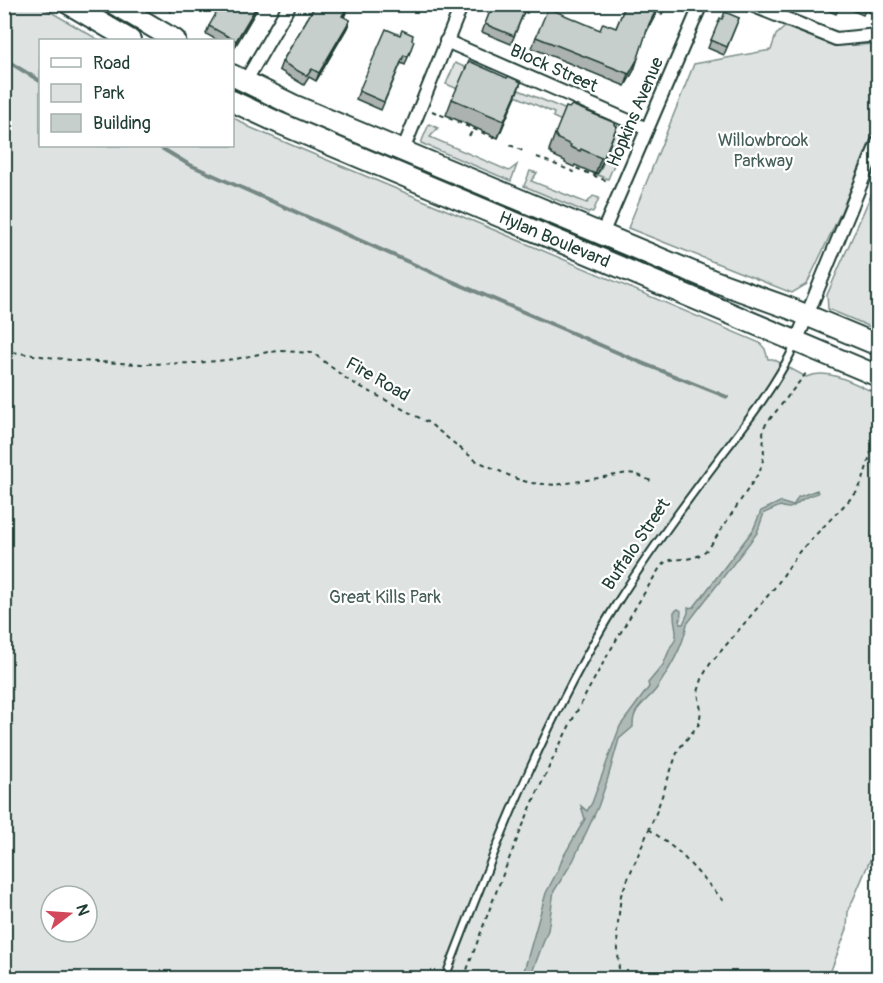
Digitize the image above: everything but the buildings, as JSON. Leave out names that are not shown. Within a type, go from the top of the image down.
[{"type":"main road","points":[[69,4],[128,39]]},
{"type":"main road","points":[[114,4],[173,39]]},
{"type":"main road","name":"Hylan Boulevard","points":[[239,78],[277,98],[714,281],[807,315],[879,345]]},
{"type":"main road","name":"Hylan Boulevard","points":[[234,102],[271,120],[879,376]]},
{"type":"street","points":[[239,78],[290,4]]},
{"type":"street","points":[[403,150],[462,4]]},
{"type":"street","name":"Hopkins Avenue","points":[[602,234],[701,4]]},
{"type":"street","points":[[749,4],[836,39],[879,35]]},
{"type":"street","name":"Block Street","points":[[447,41],[647,129]]},
{"type":"street","name":"Buffalo Street","points":[[796,342],[879,142]]},
{"type":"lane","name":"Buffalo Street","points":[[445,978],[499,838],[573,679],[665,529],[765,398],[786,365],[796,342]]},
{"type":"path","points":[[432,111],[497,139]]},
{"type":"path","points":[[469,136],[474,129]]},
{"type":"path","points":[[510,145],[524,151]]},
{"type":"path","points":[[537,157],[574,172],[576,168],[609,182]]},
{"type":"path","name":"Fire Road","points":[[4,351],[78,361],[141,364],[206,362],[236,359],[268,352],[313,353],[348,380],[429,423],[475,459],[518,479],[531,483],[556,485],[628,473],[651,481]]},
{"type":"path","points":[[464,978],[526,816],[602,664],[661,566],[671,559],[690,559],[709,548],[760,471],[764,456],[763,428],[807,372]]},
{"type":"path","points":[[617,978],[619,970],[618,915],[621,895],[666,787],[678,750],[699,724],[701,711],[698,692],[703,676],[710,664],[776,586],[799,552],[857,492],[871,452]]},
{"type":"path","points":[[649,829],[680,853],[724,901]]},
{"type":"green space","name":"Great Kills Park","points":[[5,5],[39,5],[97,39],[39,39],[39,147],[234,147],[234,118],[249,127],[760,343],[768,359],[773,359],[806,377],[815,374],[834,376],[878,394],[878,841],[848,912],[847,929],[828,978],[5,978]]},
{"type":"green space","name":"Willowbrook Parkway","points":[[785,27],[835,46],[878,44],[878,122],[841,212],[807,284],[792,293],[628,228],[694,64],[771,50],[776,35]]},
{"type":"green space","points":[[455,63],[588,119],[566,123],[553,117],[554,113],[516,96],[515,98],[458,89],[446,84]]},
{"type":"green space","points":[[591,120],[626,136],[608,179],[595,174],[600,171],[611,144]]},
{"type":"green space","points":[[429,124],[438,128],[430,137],[509,171],[517,165],[511,181],[421,143]]},
{"type":"green space","points":[[530,171],[537,173],[531,181],[587,203],[593,196],[599,198],[593,212],[588,213],[524,186]]},
{"type":"green space","points":[[878,179],[878,330],[828,309],[827,295]]},
{"type":"shaded area","points":[[817,490],[818,493],[805,498],[793,507],[780,506],[764,513],[757,533],[687,624],[679,649],[667,673],[635,714],[633,727],[619,739],[598,807],[573,861],[554,891],[548,930],[530,978],[522,978],[546,893],[585,819],[581,806],[587,811],[592,803],[620,726],[649,687],[648,683],[663,665],[676,638],[674,612],[678,609],[681,611],[680,624],[683,624],[688,608],[694,607],[753,530],[761,511],[780,502],[793,506],[798,497]]},
{"type":"waterway","points":[[4,59],[39,80]]},
{"type":"waterway","points":[[160,147],[188,164],[449,280],[727,397]]}]
